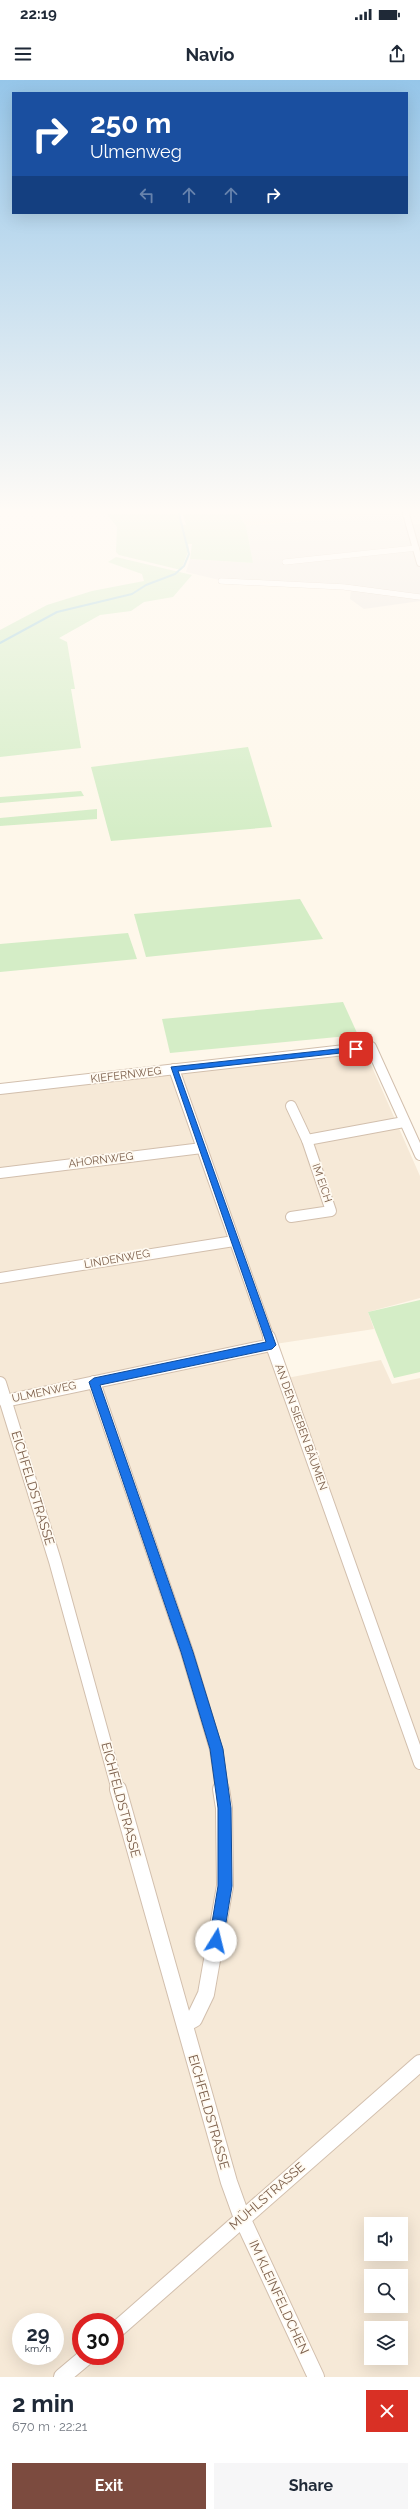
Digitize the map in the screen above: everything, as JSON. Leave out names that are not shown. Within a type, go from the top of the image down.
[{"type":"street","name":"KIEFERNWEG","points":[[0,1089],[371,1047],[404,1122]]},
{"type":"street","name":"AN DEN SIEBEN BÄUMEN","points":[[174,1069],[420,1763]]},
{"type":"street","name":"IM EICH","points":[[291,1106],[307,1140],[331,1211],[291,1217]]},
{"type":"street","points":[[307,1140],[404,1122],[420,1155]]},
{"type":"street","name":"AHORNWEG","points":[[0,1173],[202,1148]]},
{"type":"street","name":"LINDENWEG","points":[[0,1278],[234,1240]]},
{"type":"street","name":"ULMENWEG","points":[[5,1401],[272,1345]]},
{"type":"street","points":[[94,1382],[187,1652],[216,1749],[224,1808],[225,1886],[206,1994],[194,2019],[184,2024]]},
{"type":"street","name":"EICHFELDSTRASSE","points":[[0,1383],[55,1561],[161,1948],[229,2182],[242,2218]]},
{"type":"street","name":"MÜHLSTRASSE","points":[[124,2323],[420,2063]]},
{"type":"street","name":"IM KLEINFELDCHEN","points":[[242,2218],[316,2377]]},
{"type":"street","points":[[62,2377],[76,2365]]},
{"type":"shaded area","points":[[365,1051],[420,1176],[420,1298],[368,1312],[374,1329],[275,1344],[287,1378],[381,1360],[392,1384],[420,1378],[420,2377],[0,2377],[0,1093]]},
{"type":"green space","points":[[17,621],[89,621],[59,638],[67,642],[75,689],[71,689],[81,748],[0,757],[0,630]]},
{"type":"green space","points":[[248,747],[272,827],[111,841],[91,767]]},
{"type":"green space","points":[[81,791],[84,796],[0,803],[0,797]]},
{"type":"green space","points":[[97,809],[97,819],[0,826],[0,818]]},
{"type":"green space","points":[[300,899],[323,939],[146,957],[134,914]]},
{"type":"green space","points":[[128,933],[137,959],[0,972],[0,944]]},
{"type":"green space","points":[[343,1002],[358,1035],[170,1053],[162,1019]]},
{"type":"green space","points":[[420,1300],[420,1372],[394,1378],[368,1312]]},
{"type":"waterway","points":[[0,643],[40,621]]},
{"type":"route","points":[[216,1941],[225,1886],[224,1808],[216,1749],[187,1652],[94,1382],[272,1345],[174,1069],[356,1049]]}]
